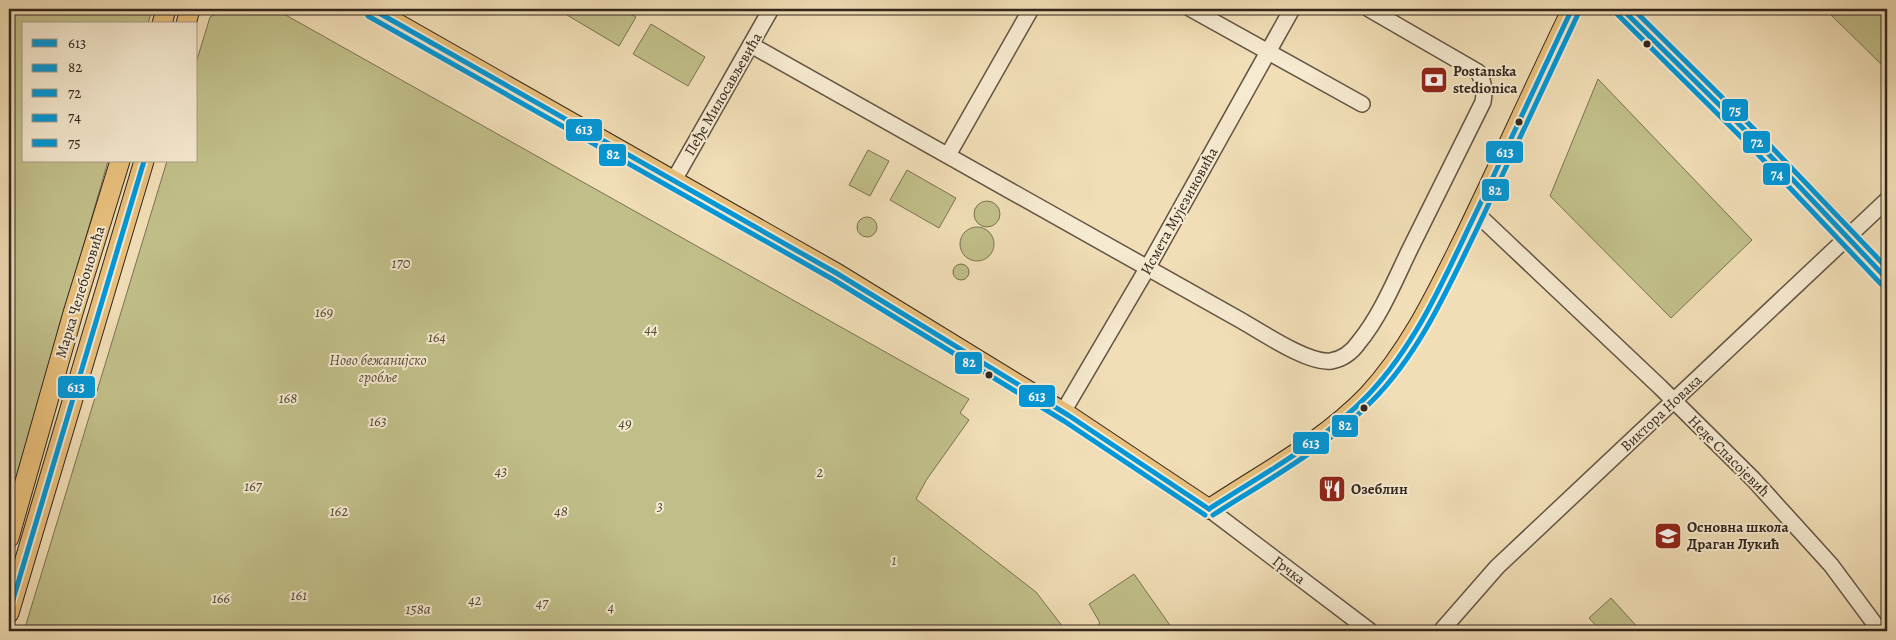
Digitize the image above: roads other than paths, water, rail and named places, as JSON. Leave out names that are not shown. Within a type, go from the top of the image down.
[{"type":"main road","points":[[163,22],[166,9]]},
{"type":"main road","points":[[187,22],[190,9]]},
{"type":"main road","points":[[372,9],[838,274],[1063,412],[1209,509],[1323,434],[1374,388],[1385,375],[1424,315],[1476,213],[1572,9]]},
{"type":"main road","points":[[1622,9],[1692,76],[1887,279]]},
{"type":"main road","name":"Марка Челебоновића","points":[[9,538],[73,313],[120,162]]},
{"type":"main road","name":"Марка Челебоновића","points":[[9,613],[144,162]]},
{"type":"main road","points":[[28,473],[49,480]]},
{"type":"street","name":"Пеђе Милосављевића","points":[[674,180],[771,9]]},
{"type":"street","points":[[948,156],[1031,9]]},
{"type":"street","points":[[1191,9],[1362,104]]},
{"type":"street","name":"Исмета Мујезиновића","points":[[1063,412],[1148,267],[1292,9]]},
{"type":"street","points":[[751,45],[1308,357],[1318,360],[1333,360],[1350,352],[1372,323],[1483,102],[1484,96],[1483,80],[1478,72],[1369,9]]},
{"type":"street","name":"Виктора Новака","points":[[1441,631],[1497,567],[1887,200]]},
{"type":"street","name":"Неде Спасојевић","points":[[1476,213],[1754,479],[1831,565],[1880,631]]},
{"type":"street","name":"Грчка","points":[[1209,509],[1370,631]]},
{"type":"place","name":"Postanska stedionica","points":[[1434,80]]},
{"type":"place","name":"Озеблин","points":[[1332,489]]},
{"type":"place","name":"Основна школа Драган Лукић","points":[[1668,536]]},
{"type":"park label","name":"170","points":[[401,263]]},
{"type":"park label","name":"169","points":[[324,312]]},
{"type":"park label","name":"44","points":[[651,329]]},
{"type":"park label","name":"164","points":[[437,337]]},
{"type":"park label","name":"Ново бежанијско гробље","points":[[378,368]]},
{"type":"park label","name":"168","points":[[288,398]]},
{"type":"park label","name":"163","points":[[378,421]]},
{"type":"park label","name":"49","points":[[625,423]]},
{"type":"park label","name":"43","points":[[501,471]]},
{"type":"park label","name":"2","points":[[820,472]]},
{"type":"park label","name":"167","points":[[253,486]]},
{"type":"park label","name":"3","points":[[660,506]]},
{"type":"park label","name":"162","points":[[339,511]]},
{"type":"park label","name":"48","points":[[561,511]]},
{"type":"park label","name":"1","points":[[894,560]]},
{"type":"park label","name":"161","points":[[299,595]]},
{"type":"park label","name":"166","points":[[221,598]]},
{"type":"park label","name":"42","points":[[475,600]]},
{"type":"park label","name":"47","points":[[542,603]]},
{"type":"park label","name":"4","points":[[611,607]]},
{"type":"park label","name":"158a","points":[[418,609]]}]
